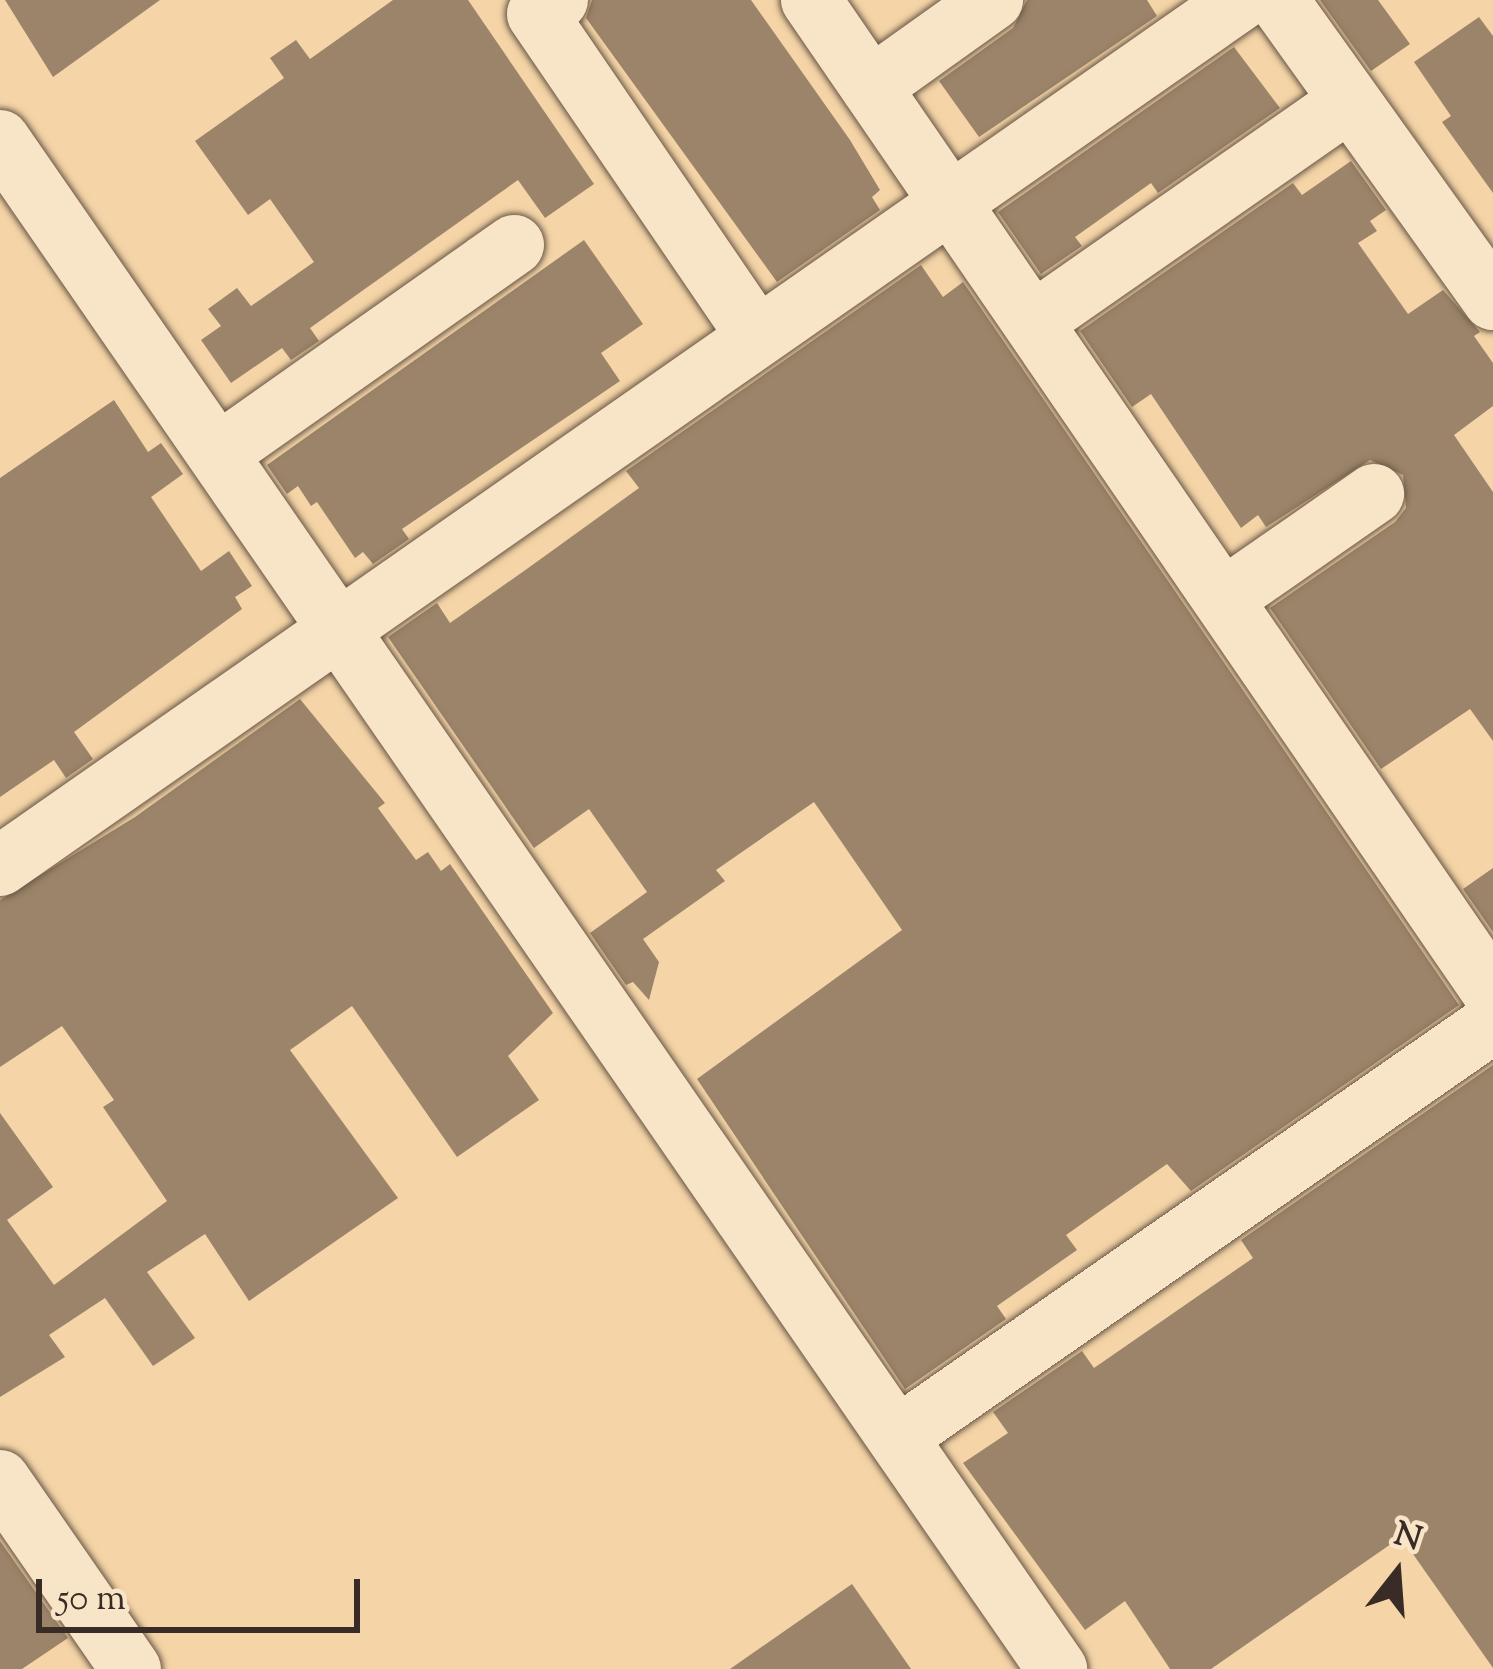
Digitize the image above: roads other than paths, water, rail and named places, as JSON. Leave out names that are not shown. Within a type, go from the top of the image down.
[{"type":"street","points":[[558,0],[537,14],[757,337]]},
{"type":"street","points":[[811,0],[1493,993]]},
{"type":"street","points":[[871,87],[993,0]]},
{"type":"street","points":[[0,866],[1241,0]]},
{"type":"street","points":[[1278,0],[1493,299]]},
{"type":"street","points":[[1033,322],[1350,101]]},
{"type":"street","points":[[0,140],[1057,1669]]},
{"type":"street","points":[[219,453],[514,245]]},
{"type":"street","points":[[1222,599],[1374,494]]},
{"type":"street","points":[[896,1437],[1493,1023]]},
{"type":"street","points":[[0,1480],[125,1667]]}]
